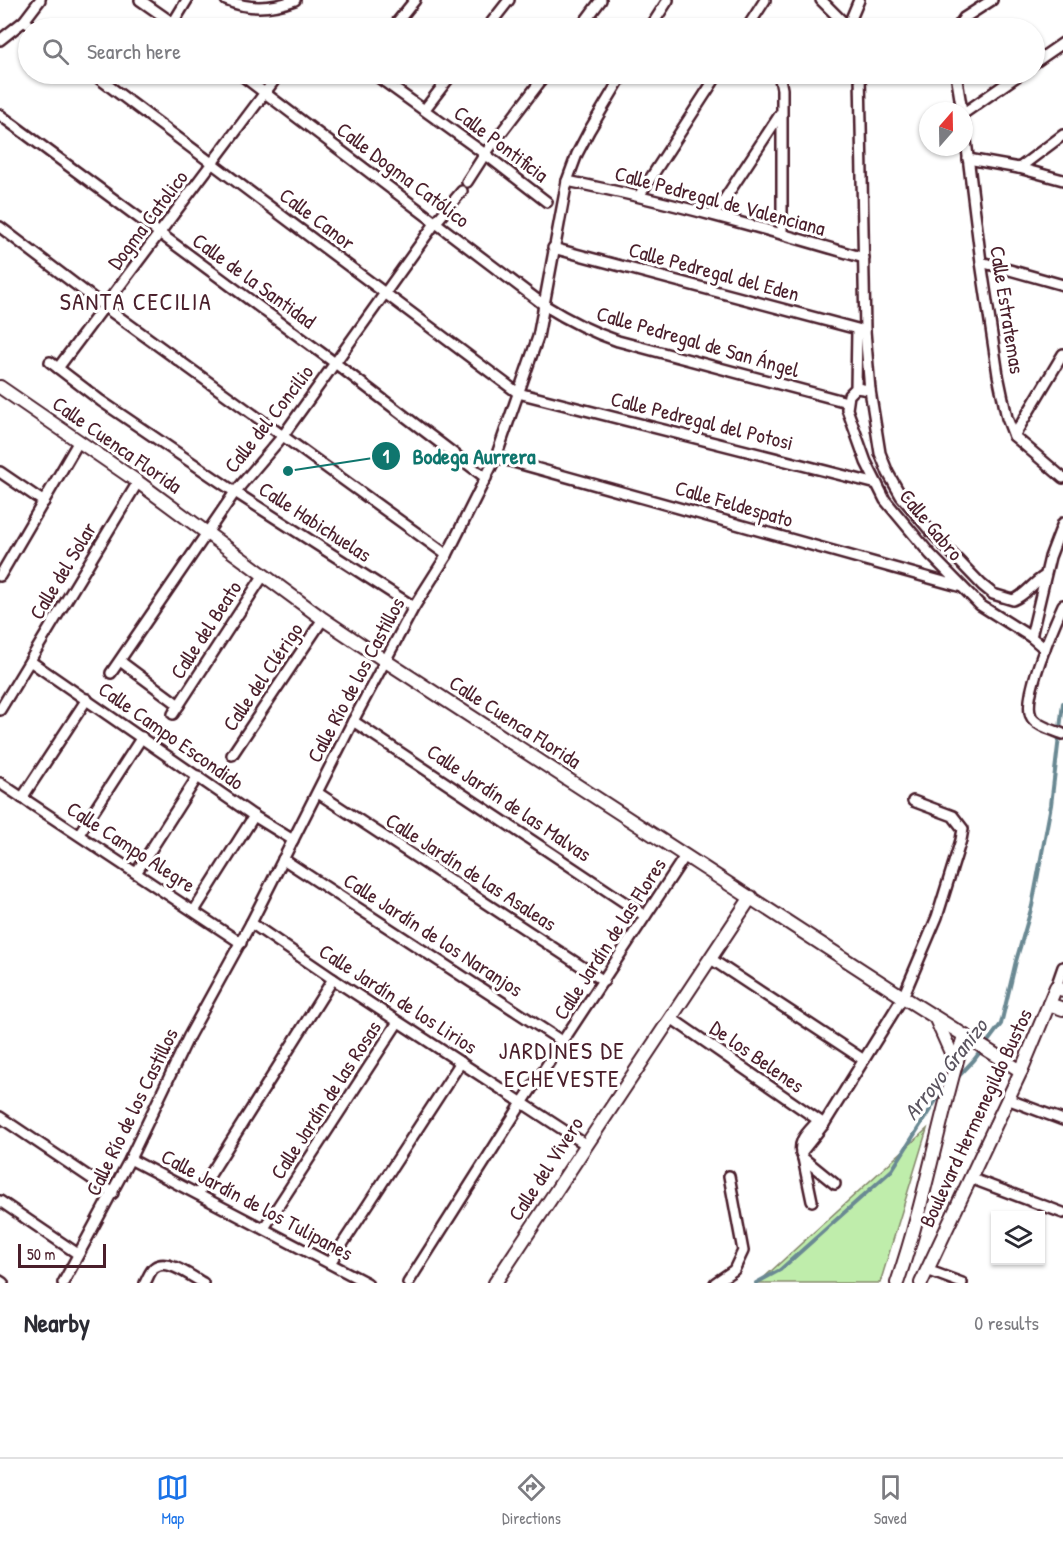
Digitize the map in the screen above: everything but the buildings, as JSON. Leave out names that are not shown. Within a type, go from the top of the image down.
[{"type":"street","points":[[26,18],[40,0]]},
{"type":"street","points":[[140,0],[165,18]]},
{"type":"street","points":[[179,18],[187,0]]},
{"type":"street","points":[[226,0],[248,8],[295,0]]},
{"type":"street","points":[[400,18],[414,0]]},
{"type":"street","points":[[495,18],[509,0]]},
{"type":"street","points":[[588,18],[601,0]]},
{"type":"street","points":[[656,18],[668,0]]},
{"type":"street","points":[[753,18],[765,0]]},
{"type":"street","points":[[821,0],[840,18]]},
{"type":"street","points":[[852,18],[859,0]]},
{"type":"street","points":[[964,18],[992,0]]},
{"type":"street","points":[[0,40],[18,26]]},
{"type":"street","points":[[1045,56],[1063,43]]},
{"type":"street","name":"Calle Canor","points":[[106,84],[518,393]]},
{"type":"street","name":"Calle Dogma Católico","points":[[254,84],[544,304]]},
{"type":"street","points":[[266,93],[272,84]]},
{"type":"street","name":"Calle Pontificia","points":[[389,84],[547,202]]},
{"type":"street","points":[[425,109],[444,84]]},
{"type":"street","name":"Calle del Concilio","points":[[111,673],[235,492],[282,437],[436,222],[465,187],[485,154],[538,84]]},
{"type":"street","name":"Calle Río de los Castillos","points":[[63,1283],[113,1193],[189,1036],[241,943],[384,660],[447,555],[496,457],[538,337],[567,181],[577,154],[617,84]]},
{"type":"street","points":[[639,195],[711,84]]},
{"type":"street","points":[[781,84],[782,234]]},
{"type":"street","name":"Calle Gabro","points":[[856,388],[864,258],[860,84]]},
{"type":"street","points":[[959,84],[961,102]]},
{"type":"street","points":[[973,105],[1005,84]]},
{"type":"street","name":"Dogma Catolico","points":[[54,365],[105,307],[266,93]]},
{"type":"street","points":[[714,215],[781,113]]},
{"type":"street","name":"Calle de la Santidad","points":[[0,115],[486,478]]},
{"type":"street","points":[[1019,168],[1063,135]]},
{"type":"street","name":"Calle Estratemas","points":[[968,156],[1002,397],[1014,436]]},
{"type":"street","points":[[968,159],[1019,168],[1063,180]]},
{"type":"street","name":"Calle Pedregal de Valenciana","points":[[567,181],[639,195],[864,258]]},
{"type":"street","points":[[0,227],[282,437],[447,555]]},
{"type":"street","name":"Calle Pedregal del Eden","points":[[554,248],[861,331]]},
{"type":"street","points":[[981,262],[1063,285]]},
{"type":"street","name":"Calle Pedregal de San Ángel","points":[[544,304],[591,332],[618,341],[847,402]]},
{"type":"street","name":"Calle Gabro","points":[[861,331],[876,437],[888,473],[901,496],[932,533],[993,594],[1013,600],[1020,597],[1035,581],[1045,576]]},
{"type":"street","points":[[1063,354],[1014,436],[1063,478]]},
{"type":"street","name":"Calle Habichuelas","points":[[54,365],[235,492],[414,607]]},
{"type":"street","name":"Calle Cuenca Florida","points":[[0,387],[138,482],[263,576],[384,660],[935,1018],[1021,1071]]},
{"type":"street","points":[[847,402],[849,395],[856,388],[870,390]]},
{"type":"street","name":"Calle Pedregal del Potosi","points":[[518,393],[877,484]]},
{"type":"street","name":"Calle Gabro","points":[[847,402],[853,430],[877,484],[885,500],[901,520],[930,554],[980,605],[1031,637],[1045,649]]},
{"type":"street","points":[[2,569],[79,441]]},
{"type":"street","name":"Calle Feldespato","points":[[496,457],[962,587]]},
{"type":"street","points":[[0,472],[44,501]]},
{"type":"street","name":"Calle del Solar","points":[[0,710],[138,482]]},
{"type":"street","points":[[1031,637],[1045,576],[1063,523]]},
{"type":"street","name":"Calle del Beato","points":[[173,714],[263,576]]},
{"type":"street","points":[[1063,605],[1045,649],[1029,705],[1031,718],[1063,734]]},
{"type":"street","name":"Calle del Clérigo","points":[[232,755],[323,619]]},
{"type":"street","name":"Calle Campo Escondido","points":[[30,661],[254,816],[293,840]]},
{"type":"street","points":[[120,661],[179,705]]},
{"type":"street","points":[[22,798],[87,699]]},
{"type":"street","name":"Calle Jardín de las Malvas","points":[[353,721],[645,916]]},
{"type":"street","points":[[79,834],[142,737]]},
{"type":"street","points":[[136,873],[198,776]]},
{"type":"street","name":"Calle Campo Alegre","points":[[0,783],[241,943]]},
{"type":"street","name":"Calle Jardín de las Asaleas","points":[[318,792],[604,981]]},
{"type":"street","points":[[813,1201],[802,1156],[821,1122],[864,1060],[903,997],[937,917],[961,840],[963,829],[953,816],[913,801]]},
{"type":"street","points":[[194,911],[254,816]]},
{"type":"street","name":"Calle Jardín de las Flores","points":[[408,1283],[522,1102],[686,856]]},
{"type":"street","name":"Calle Jardín de los Naranjos","points":[[283,859],[563,1042]]},
{"type":"street","name":"Calle del Vivero","points":[[495,1283],[585,1144],[751,897]]},
{"type":"street","name":"Calle Jardín de los Lirios","points":[[251,923],[333,980],[585,1144]]},
{"type":"street","points":[[711,959],[864,1060]]},
{"type":"street","name":"Boulevard Hermenegildo Bustos","points":[[921,1283],[1021,1071],[1049,1004],[1059,989],[1063,968]]},
{"type":"street","points":[[198,1194],[333,980]]},
{"type":"street","points":[[1049,1004],[1063,1009]]},
{"type":"street","name":"De los Belenes","points":[[670,1018],[821,1122]]},
{"type":"street","points":[[935,1018],[954,1068]]},
{"type":"street","name":"Calle Jardín de las Rosas","points":[[264,1228],[398,1022]]},
{"type":"street","name":"Boulevard Hermenegildo Bustos","points":[[897,1283],[933,1162],[954,1068],[964,1036]]},
{"type":"street","points":[[330,1263],[461,1062]]},
{"type":"street","points":[[1007,1099],[1063,1120]]},
{"type":"street","points":[[0,1117],[113,1193]]},
{"type":"street","points":[[802,1156],[835,1184]]},
{"type":"street","name":"Calle Jardín de los Tulipanes","points":[[130,1159],[367,1283]]},
{"type":"street","points":[[715,1283],[734,1270],[743,1251],[729,1176]]},
{"type":"street","points":[[970,1178],[1063,1213]]},
{"type":"street","points":[[0,1201],[78,1254]]},
{"type":"street","points":[[145,1283],[151,1271],[157,1265],[163,1264],[203,1283]]},
{"type":"street","points":[[927,1270],[962,1283]]},
{"type":"green space","points":[[927,1129],[880,1283],[758,1283]]},
{"type":"waterway","name":"Arroyo Granizo","points":[[956,1079],[974,1060],[1001,1024],[1032,906],[1051,805],[1063,703]]},
{"type":"waterway","name":"Arroyo Granizo","points":[[756,1283],[780,1270],[892,1170],[944,1091]]},
{"type":"place","name":"Bodega Aurrera","points":[[288,471]]},
{"type":"district","name":"SANTA CECILIA","points":[[136,302]]},
{"type":"district","name":"JARDINES DE ECHEVESTE","points":[[562,1065]]}]
